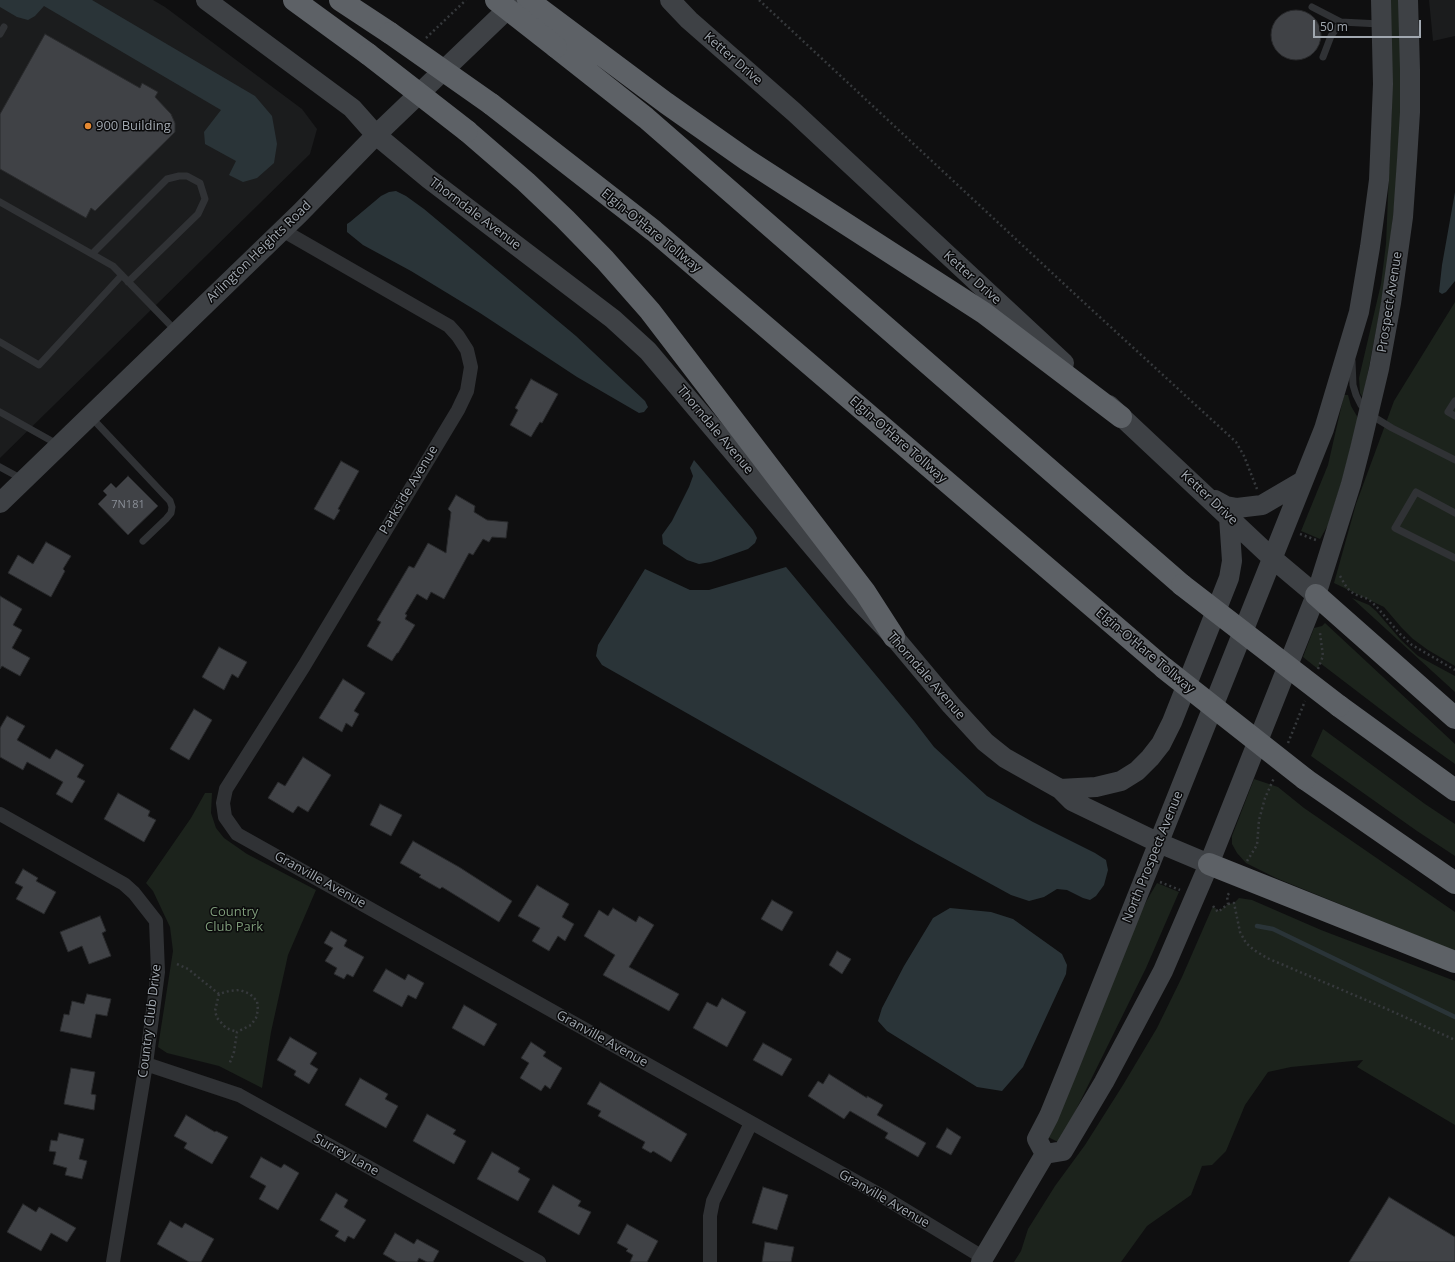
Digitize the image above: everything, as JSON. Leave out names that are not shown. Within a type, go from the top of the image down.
[{"type":"highway","points":[[294,0],[368,54],[467,131],[526,182],[605,260],[650,311],[865,592],[894,637]]},
{"type":"highway","name":"Elgin-O'Hare Tollway","points":[[340,0],[491,104],[654,230],[1164,668],[1305,779],[1455,883]]},
{"type":"highway","points":[[496,0],[646,118],[1182,585],[1339,706],[1455,790]]},
{"type":"highway","points":[[528,0],[666,103],[747,160],[984,313],[1121,417]]},
{"type":"highway","points":[[1316,595],[1455,718]]},
{"type":"highway","points":[[1209,864],[1455,962]]},
{"type":"main road","name":"Thorndale Avenue","points":[[206,0],[352,108],[376,135],[429,179],[613,319],[648,351],[856,598],[894,637],[951,705],[985,742],[1005,758],[1060,789],[1072,801],[1159,843],[1209,864]]},
{"type":"main road","name":"Arlington Heights Road","points":[[0,503],[282,230],[376,135],[517,0]]},
{"type":"main road","name":"Ketter Drive","points":[[670,0],[689,20],[794,112],[1272,558],[1316,595]]},
{"type":"main road","points":[[1272,558],[1324,429],[1359,312],[1379,180],[1383,84],[1380,0]]},
{"type":"main road","name":"Prospect Avenue","points":[[1316,595],[1351,484],[1369,414],[1391,303],[1403,217],[1410,112],[1408,0]]},
{"type":"main road","points":[[1206,495],[1226,506],[1237,508],[1262,505],[1303,481]]},
{"type":"main road","points":[[1060,789],[1096,786],[1121,781],[1137,771],[1161,744],[1172,722],[1230,578],[1232,561],[1229,517]]},
{"type":"main road","name":"North Prospect Avenue","points":[[1045,1154],[1037,1139],[1054,1102],[1159,843],[1272,558]]},
{"type":"main road","points":[[983,1260],[1045,1154],[1063,1151],[1104,1082],[1163,971],[1209,864],[1316,595]]},
{"type":"street","name":"Parkside Avenue","points":[[225,817],[224,803],[226,789],[304,666],[458,410],[467,391],[471,367],[467,350],[458,336],[448,326],[282,230]]},
{"type":"street","name":"Country Club Drive","points":[[0,814],[124,884],[134,893],[156,921],[158,972],[146,1064],[113,1262]]},
{"type":"street","name":"Granville Avenue","points":[[225,817],[237,834],[882,1196],[983,1260]]},
{"type":"street","name":"Surrey Lane","points":[[146,1064],[239,1095],[539,1262]]},
{"type":"street","points":[[710,1262],[710,1216],[713,1201],[751,1123]]},
{"type":"lane","points":[[1312,7],[1341,22],[1382,24]]},
{"type":"lane","points":[[1323,57],[1331,36],[1341,22]]},
{"type":"lane","points":[[0,34],[4,27]]},
{"type":"lane","points":[[92,254],[167,180],[179,176],[187,176],[200,183],[205,199],[198,214],[128,282]]},
{"type":"lane","points":[[0,202],[113,266],[177,332]]},
{"type":"lane","points":[[0,342],[39,365],[122,275]]},
{"type":"lane","points":[[1350,342],[1353,385],[1361,405],[1369,414],[1392,428],[1455,460]]},
{"type":"lane","points":[[1455,401],[1448,412],[1455,416]]},
{"type":"lane","points":[[0,412],[59,446]]},
{"type":"lane","points":[[90,416],[170,501],[172,507],[171,513],[143,541]]},
{"type":"lane","points":[[0,466],[24,480]]},
{"type":"lane","points":[[1455,513],[1416,492],[1395,528],[1455,558]]},
{"type":"path","points":[[759,0],[1078,298],[1236,442],[1244,456],[1257,490]]},
{"type":"path","points":[[1300,534],[1319,542]]},
{"type":"path","points":[[1340,571],[1340,576],[1347,588],[1354,594],[1368,599],[1376,606],[1399,633],[1412,645],[1455,670]]},
{"type":"path","points":[[1344,592],[1347,588]]},
{"type":"path","points":[[1315,676],[1322,656],[1321,630]]},
{"type":"path","points":[[1285,750],[1306,698]]},
{"type":"path","points":[[1246,863],[1257,845],[1259,820],[1265,798],[1276,772]]},
{"type":"path","points":[[1158,881],[1180,890]]},
{"type":"path","points":[[1227,896],[1228,904]]},
{"type":"path","points":[[1213,906],[1218,912],[1228,904],[1234,903],[1240,932],[1246,943],[1267,958],[1387,1009],[1455,1040]]},
{"type":"path","points":[[177,964],[188,969],[220,994]]},
{"type":"path","points":[[240,990],[250,994],[257,1001],[258,1010],[256,1018],[251,1025],[236,1032],[226,1028],[217,1018],[215,1011],[220,994],[240,990]]},
{"type":"path","points":[[228,1064],[234,1052],[236,1032]]},
{"type":"shaded area","points":[[0,0],[153,0],[165,7],[302,109],[317,129],[310,154],[0,458]]},
{"type":"shaded area","points":[[0,0],[92,0],[255,96],[272,116],[277,144],[274,163],[257,178],[243,182],[229,175],[236,161],[205,144],[204,132],[221,110],[44,6],[35,16],[28,20],[17,17],[0,7]]},
{"type":"shaded area","points":[[1429,0],[1455,0],[1455,36],[1433,41]]},
{"type":"shaded area","points":[[396,191],[406,196],[424,209],[576,336],[645,401],[648,407],[644,412],[639,413],[577,377],[480,313],[411,271],[363,245],[347,232],[347,224],[381,196],[389,192]]},
{"type":"shaded area","points":[[1455,192],[1455,281],[1446,292],[1442,294],[1439,292],[1442,265]]},
{"type":"shaded area","points":[[694,460],[753,530],[757,538],[755,543],[748,549],[711,562],[699,564],[687,560],[663,544],[662,535],[672,521],[689,487],[693,476],[690,468]]},
{"type":"shaded area","points":[[786,567],[934,747],[987,796],[1106,860],[1108,870],[1104,885],[1096,896],[1090,900],[1067,890],[1057,889],[1044,897],[1029,901],[1011,895],[916,843],[602,665],[596,656],[598,645],[645,569],[690,590],[709,590]]},
{"type":"shaded area","points":[[950,908],[991,912],[1013,919],[1062,954],[1067,965],[1066,974],[1023,1067],[1002,1091],[977,1087],[887,1031],[878,1021],[882,1008],[904,966],[933,918]]},
{"type":"green space","points":[[1389,0],[1399,0],[1402,96],[1395,198],[1387,273],[1363,398],[1360,393],[1359,378],[1381,284],[1386,244],[1392,101]]},
{"type":"green space","points":[[1455,302],[1455,666],[1413,639],[1384,607],[1334,583],[1356,504],[1394,401]]},
{"type":"green space","points":[[1344,395],[1348,395],[1351,406],[1358,418],[1342,481],[1328,525],[1320,539],[1301,531],[1328,465]]},
{"type":"green space","points":[[1352,598],[1369,605],[1376,611],[1401,640],[1418,656],[1455,676],[1455,692]]},
{"type":"green space","points":[[1325,623],[1455,744],[1455,764],[1320,663],[1318,669],[1303,657],[1314,628],[1322,626]]},
{"type":"green space","points":[[1323,729],[1425,804],[1455,824],[1455,856],[1311,756]]},
{"type":"green space","points":[[1254,779],[1278,787],[1304,808],[1455,912],[1455,951],[1276,878],[1246,863],[1237,853],[1232,844],[1232,836]]},
{"type":"green space","name":"Country Club Park","points":[[205,793],[212,793],[211,813],[216,828],[224,838],[247,854],[316,890],[288,955],[271,1032],[262,1088],[219,1066],[167,1053],[158,1047],[173,951],[170,927],[153,891],[146,883],[191,818]]},
{"type":"green space","points":[[1157,883],[1179,892],[1146,968],[1073,1116],[1058,1142],[1048,1137],[1138,918]]},
{"type":"green space","points":[[1239,898],[1252,900],[1321,930],[1455,981],[1455,1125],[1357,1067],[1363,1060],[1291,1067],[1268,1072],[1245,1105],[1226,1151],[1212,1165],[1202,1166],[1191,1195],[1147,1226],[1121,1262],[1014,1262],[1021,1251],[1028,1229],[1055,1186],[1085,1145],[1157,1028],[1182,977],[1213,906],[1219,911],[1228,904],[1234,903]]},
{"type":"building","points":[[1296,10],[1310,14],[1317,21],[1321,35],[1317,49],[1310,56],[1296,60],[1282,56],[1275,49],[1271,35],[1275,21],[1282,14]]},
{"type":"building","name":"900 Building","points":[[45,34],[140,88],[142,83],[158,92],[155,97],[171,114],[175,123],[175,132],[95,211],[91,208],[86,218],[0,169],[0,114]]},
{"type":"building","points":[[531,379],[558,394],[542,423],[540,422],[531,437],[510,425],[518,410],[515,408]]},
{"type":"building","points":[[341,461],[359,471],[338,509],[340,510],[334,520],[314,509]]},
{"type":"building","points":[[128,476],[158,506],[128,535],[98,504],[107,495],[103,491],[111,483],[116,488]]},
{"type":"building","points":[[456,495],[475,506],[474,512],[487,520],[508,522],[506,538],[492,537],[489,542],[483,539],[473,555],[469,553],[444,599],[431,592],[427,600],[417,594],[405,614],[407,615],[405,619],[415,625],[392,661],[367,646],[381,622],[377,620],[409,566],[414,568],[428,543],[446,553],[451,512],[448,509]]},
{"type":"building","points":[[46,542],[71,556],[63,569],[65,571],[51,597],[8,573],[18,555],[33,564]]},
{"type":"building","points":[[0,596],[22,609],[13,625],[22,630],[12,648],[30,658],[20,676],[2,666],[0,669]]},
{"type":"building","points":[[219,647],[247,662],[238,678],[232,674],[224,690],[202,677]]},
{"type":"building","points":[[343,679],[365,693],[354,711],[359,714],[352,727],[346,723],[342,732],[319,718]]},
{"type":"building","points":[[194,709],[212,720],[189,760],[170,749]]},
{"type":"building","points":[[7,716],[25,726],[17,740],[50,759],[56,749],[84,765],[77,777],[85,781],[72,803],[56,794],[63,782],[27,762],[23,770],[0,757],[0,728]]},
{"type":"building","points":[[303,757],[331,775],[308,812],[298,806],[293,813],[268,798],[278,782],[285,786]]},
{"type":"building","points":[[118,793],[150,811],[148,816],[156,820],[144,842],[104,819]]},
{"type":"building","points":[[380,804],[402,815],[391,836],[370,825]]},
{"type":"building","points":[[413,841],[459,867],[512,901],[499,922],[442,887],[440,889],[419,877],[421,875],[400,863]]},
{"type":"building","points":[[23,869],[38,878],[36,881],[56,892],[44,914],[16,899],[23,887],[15,883]]},
{"type":"building","points":[[537,885],[569,904],[562,917],[574,924],[565,941],[558,936],[549,951],[532,941],[540,928],[518,916]]},
{"type":"building","points":[[772,900],[793,912],[782,931],[761,919]]},
{"type":"building","points":[[613,908],[636,922],[639,916],[654,925],[629,967],[679,994],[669,1011],[603,975],[615,955],[584,936],[599,910],[608,916]]},
{"type":"building","points":[[100,916],[106,931],[102,933],[111,956],[89,964],[82,946],[68,952],[60,932]]},
{"type":"building","points":[[331,931],[347,940],[344,946],[364,957],[353,977],[347,974],[344,979],[334,974],[337,968],[325,961],[333,948],[324,943]]},
{"type":"building","points":[[837,951],[851,959],[842,974],[829,965]]},
{"type":"building","points":[[386,969],[405,980],[408,974],[424,983],[416,999],[408,995],[402,1007],[373,991]]},
{"type":"building","points":[[87,994],[111,999],[107,1016],[96,1014],[91,1038],[60,1031],[64,1014],[69,1015],[72,1001],[84,1004]]},
{"type":"building","points":[[722,998],[746,1012],[727,1047],[693,1028],[707,1002],[717,1007]]},
{"type":"building","points":[[464,1005],[497,1024],[484,1046],[452,1028]]},
{"type":"building","points":[[290,1037],[317,1053],[310,1064],[318,1069],[309,1084],[294,1075],[296,1071],[277,1060]]},
{"type":"building","points":[[531,1042],[546,1052],[543,1056],[562,1068],[550,1089],[545,1085],[541,1091],[520,1078],[529,1063],[521,1058]]},
{"type":"building","points":[[763,1043],[792,1059],[782,1076],[753,1060]]},
{"type":"building","points":[[71,1068],[95,1072],[91,1094],[96,1095],[94,1110],[64,1104]]},
{"type":"building","points":[[829,1074],[867,1098],[867,1096],[883,1105],[877,1115],[926,1143],[918,1157],[885,1138],[888,1133],[850,1111],[844,1119],[808,1096],[818,1081],[823,1084]]},
{"type":"building","points":[[360,1078],[388,1094],[385,1099],[398,1106],[386,1128],[345,1105]]},
{"type":"building","points":[[600,1082],[687,1134],[671,1162],[653,1151],[651,1153],[642,1148],[645,1142],[598,1116],[601,1111],[587,1104]]},
{"type":"building","points":[[427,1114],[456,1130],[453,1134],[466,1141],[454,1164],[413,1141]]},
{"type":"building","points":[[186,1115],[215,1132],[216,1131],[228,1137],[212,1164],[184,1148],[187,1143],[174,1136]]},
{"type":"building","points":[[947,1128],[961,1137],[951,1155],[936,1147]]},
{"type":"building","points":[[59,1133],[84,1139],[79,1159],[87,1161],[82,1179],[65,1175],[67,1168],[53,1164],[56,1152],[49,1151],[51,1140],[57,1141]]},
{"type":"building","points":[[492,1152],[520,1168],[518,1172],[530,1179],[518,1201],[477,1179]]},
{"type":"building","points":[[261,1157],[281,1168],[284,1164],[299,1173],[278,1210],[259,1199],[266,1186],[250,1177]]},
{"type":"building","points":[[553,1185],[581,1201],[578,1206],[591,1212],[579,1235],[538,1212]]},
{"type":"building","points":[[763,1187],[788,1195],[777,1230],[752,1223]]},
{"type":"building","points":[[336,1193],[348,1200],[344,1207],[366,1220],[354,1239],[348,1236],[345,1242],[335,1236],[339,1231],[320,1220]]},
{"type":"building","points":[[1389,1197],[1455,1237],[1455,1262],[1349,1262]]},
{"type":"building","points":[[23,1204],[36,1212],[39,1207],[76,1228],[67,1242],[51,1233],[41,1251],[7,1232]]},
{"type":"building","points":[[170,1221],[182,1228],[185,1223],[214,1239],[201,1262],[189,1262],[157,1244]]},
{"type":"building","points":[[627,1224],[658,1241],[647,1262],[630,1262],[633,1255],[626,1251],[628,1249],[617,1243]]},
{"type":"building","points":[[395,1233],[414,1244],[417,1239],[439,1251],[433,1262],[427,1262],[419,1258],[417,1262],[397,1262],[383,1254]]},
{"type":"building","points":[[765,1242],[794,1247],[791,1262],[762,1262]]},
{"type":"waterway","points":[[1257,926],[1273,929],[1455,1017]]},
{"type":"place","name":"900 Building","points":[[88,126]]}]
